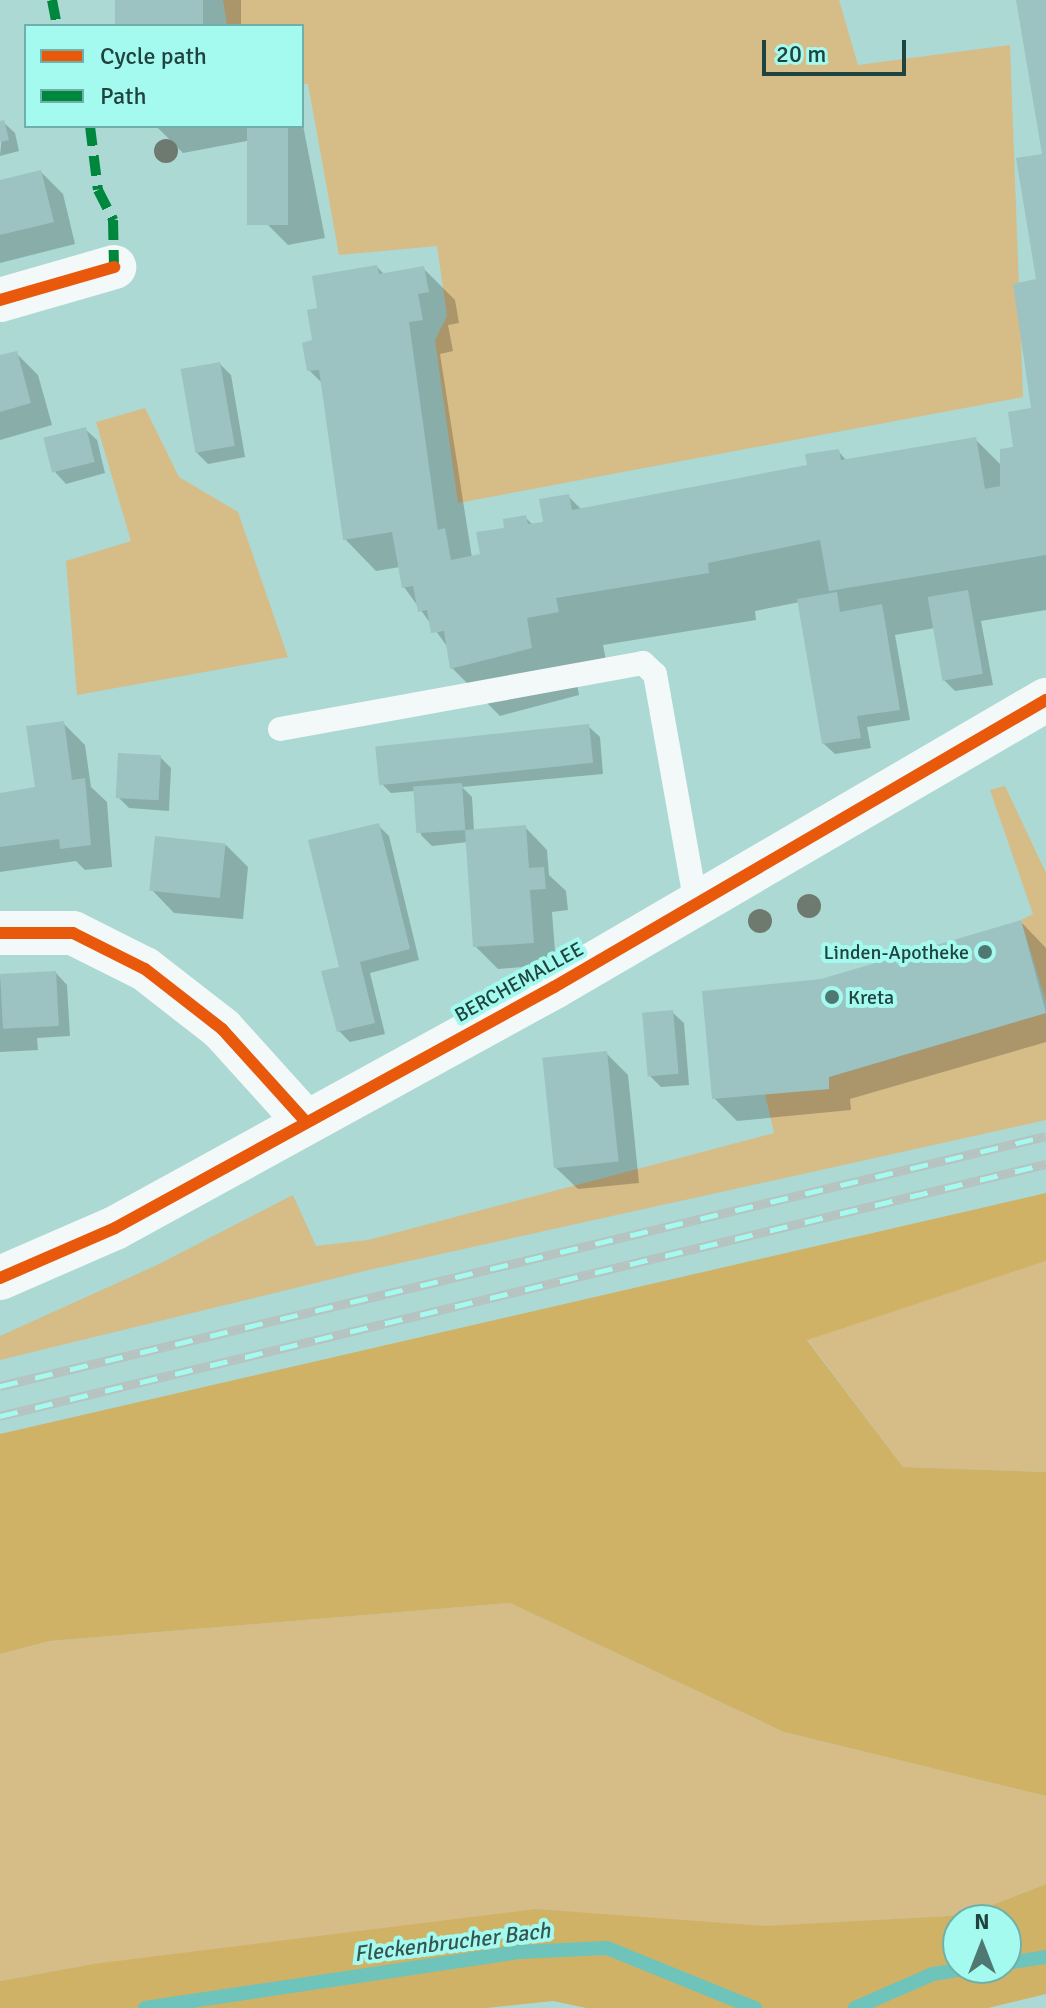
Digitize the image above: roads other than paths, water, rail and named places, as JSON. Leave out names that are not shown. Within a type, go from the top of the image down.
[{"type":"street","points":[[0,300],[114,267]]},
{"type":"street","name":"BERCHEMALLEE","points":[[0,1278],[115,1228],[696,904],[1046,700]]},
{"type":"street","points":[[0,933],[73,933],[145,969],[222,1029],[306,1122]]},
{"type":"lane","points":[[280,729],[643,663],[655,674],[696,904]]},
{"type":"waterway","name":"Fleckenbrucher Bach","points":[[145,2008],[519,1952],[607,1948],[755,2008]]},
{"type":"waterway","name":"Fleckenbrucher Bach","points":[[1022,1961],[1046,1957]]},
{"type":"waterway","name":"Fleckenbrucher Bach","points":[[855,2008],[942,1973]]},
{"type":"railway","points":[[0,1386],[1046,1136]]},
{"type":"railway","points":[[0,1416],[1046,1164]]},
{"type":"place","name":"Linden-Apotheke","points":[[985,952]]},
{"type":"place","name":"Kreta","points":[[832,997]]}]
